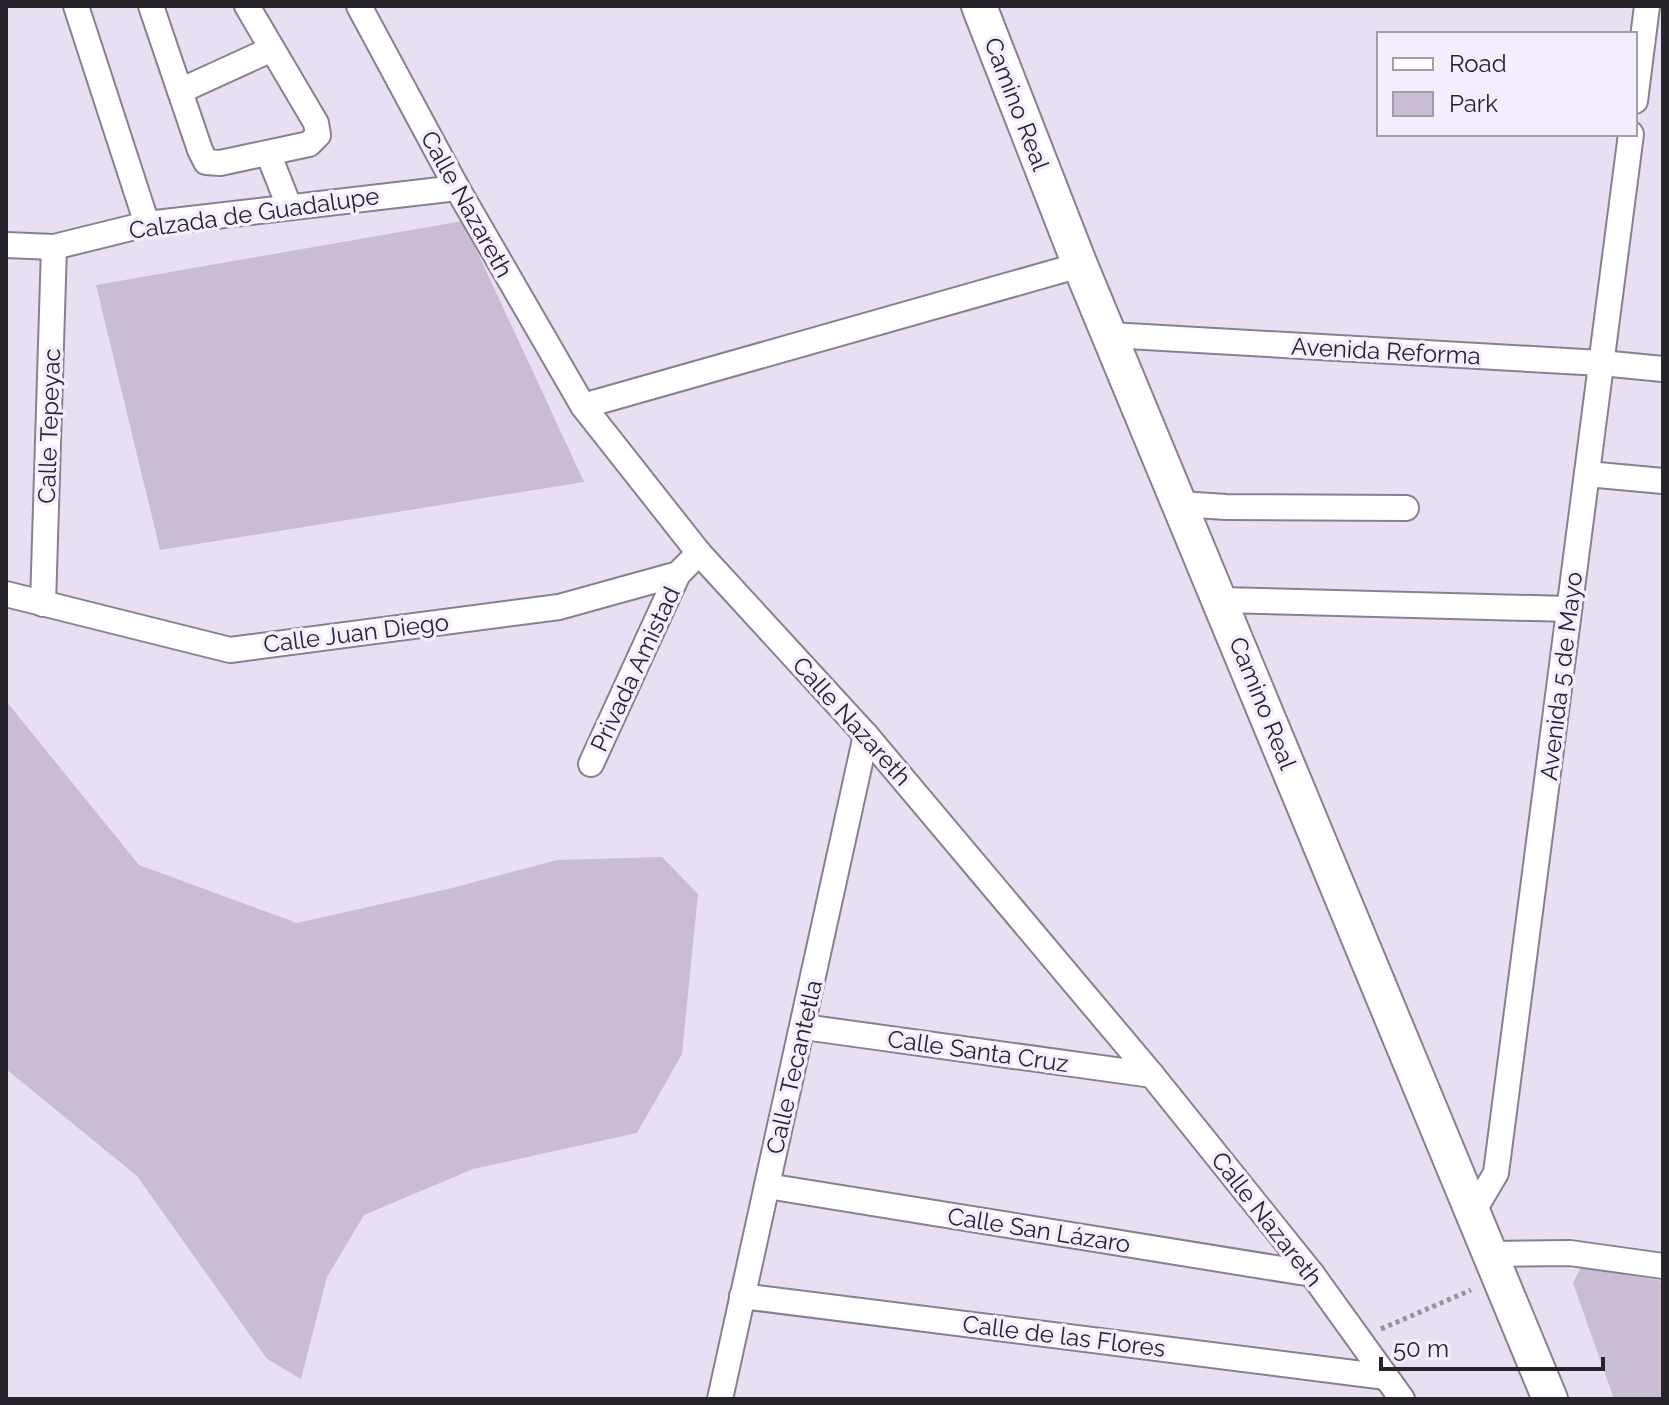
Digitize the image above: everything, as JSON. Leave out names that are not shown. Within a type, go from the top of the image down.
[{"type":"main road","name":"Camino Real","points":[[979,6],[1080,265],[1550,1399]]},
{"type":"street","points":[[76,6],[147,224]]},
{"type":"street","points":[[151,6],[206,162],[220,163],[309,144],[318,135],[316,123],[247,6]]},
{"type":"street","name":"Calle Nazareth","points":[[359,6],[457,188],[583,406],[699,553],[866,735],[1152,1075],[1312,1274],[1402,1399]]},
{"type":"street","points":[[1637,85],[1647,6]]},
{"type":"street","points":[[180,91],[272,49]]},
{"type":"street","name":"Avenida 5 de Mayo","points":[[1473,1212],[1496,1173],[1631,136]]},
{"type":"street","points":[[268,153],[289,206]]},
{"type":"street","name":"Calzada de Guadalupe","points":[[6,245],[54,247],[147,224],[457,188]]},
{"type":"street","name":"Calle Tepeyac","points":[[43,604],[54,247]]},
{"type":"street","points":[[583,406],[1080,265]]},
{"type":"street","name":"Avenida Reforma","points":[[1110,335],[1663,369]]},
{"type":"street","points":[[1587,474],[1663,481]]},
{"type":"street","points":[[1180,504],[1406,508]]},
{"type":"street","name":"Calle Juan Diego","points":[[6,594],[230,650],[559,607],[678,574],[699,553]]},
{"type":"street","name":"Privada Amistad","points":[[591,764],[678,574]]},
{"type":"street","points":[[1220,600],[1569,609]]},
{"type":"street","name":"Calle Tecantetla","points":[[720,1399],[866,735]]},
{"type":"street","name":"Calle Santa Cruz","points":[[804,1027],[1152,1075]]},
{"type":"street","name":"Calle San Lázaro","points":[[767,1186],[1312,1274]]},
{"type":"street","points":[[1497,1266],[1570,1253],[1663,1266]]},
{"type":"street","name":"Calle de las Flores","points":[[742,1296],[1386,1377]]},
{"type":"path","points":[[1358,1339],[1497,1266]]},
{"type":"green space","points":[[463,221],[584,482],[160,550],[96,285]]},
{"type":"green space","points":[[6,701],[139,865],[297,923],[452,888],[557,860],[662,857],[698,894],[682,1054],[637,1133],[473,1169],[364,1215],[327,1277],[301,1379],[267,1359],[137,1176],[6,1069]]},
{"type":"green space","points":[[1581,1267],[1663,1281],[1663,1399],[1614,1399],[1573,1283]]}]
